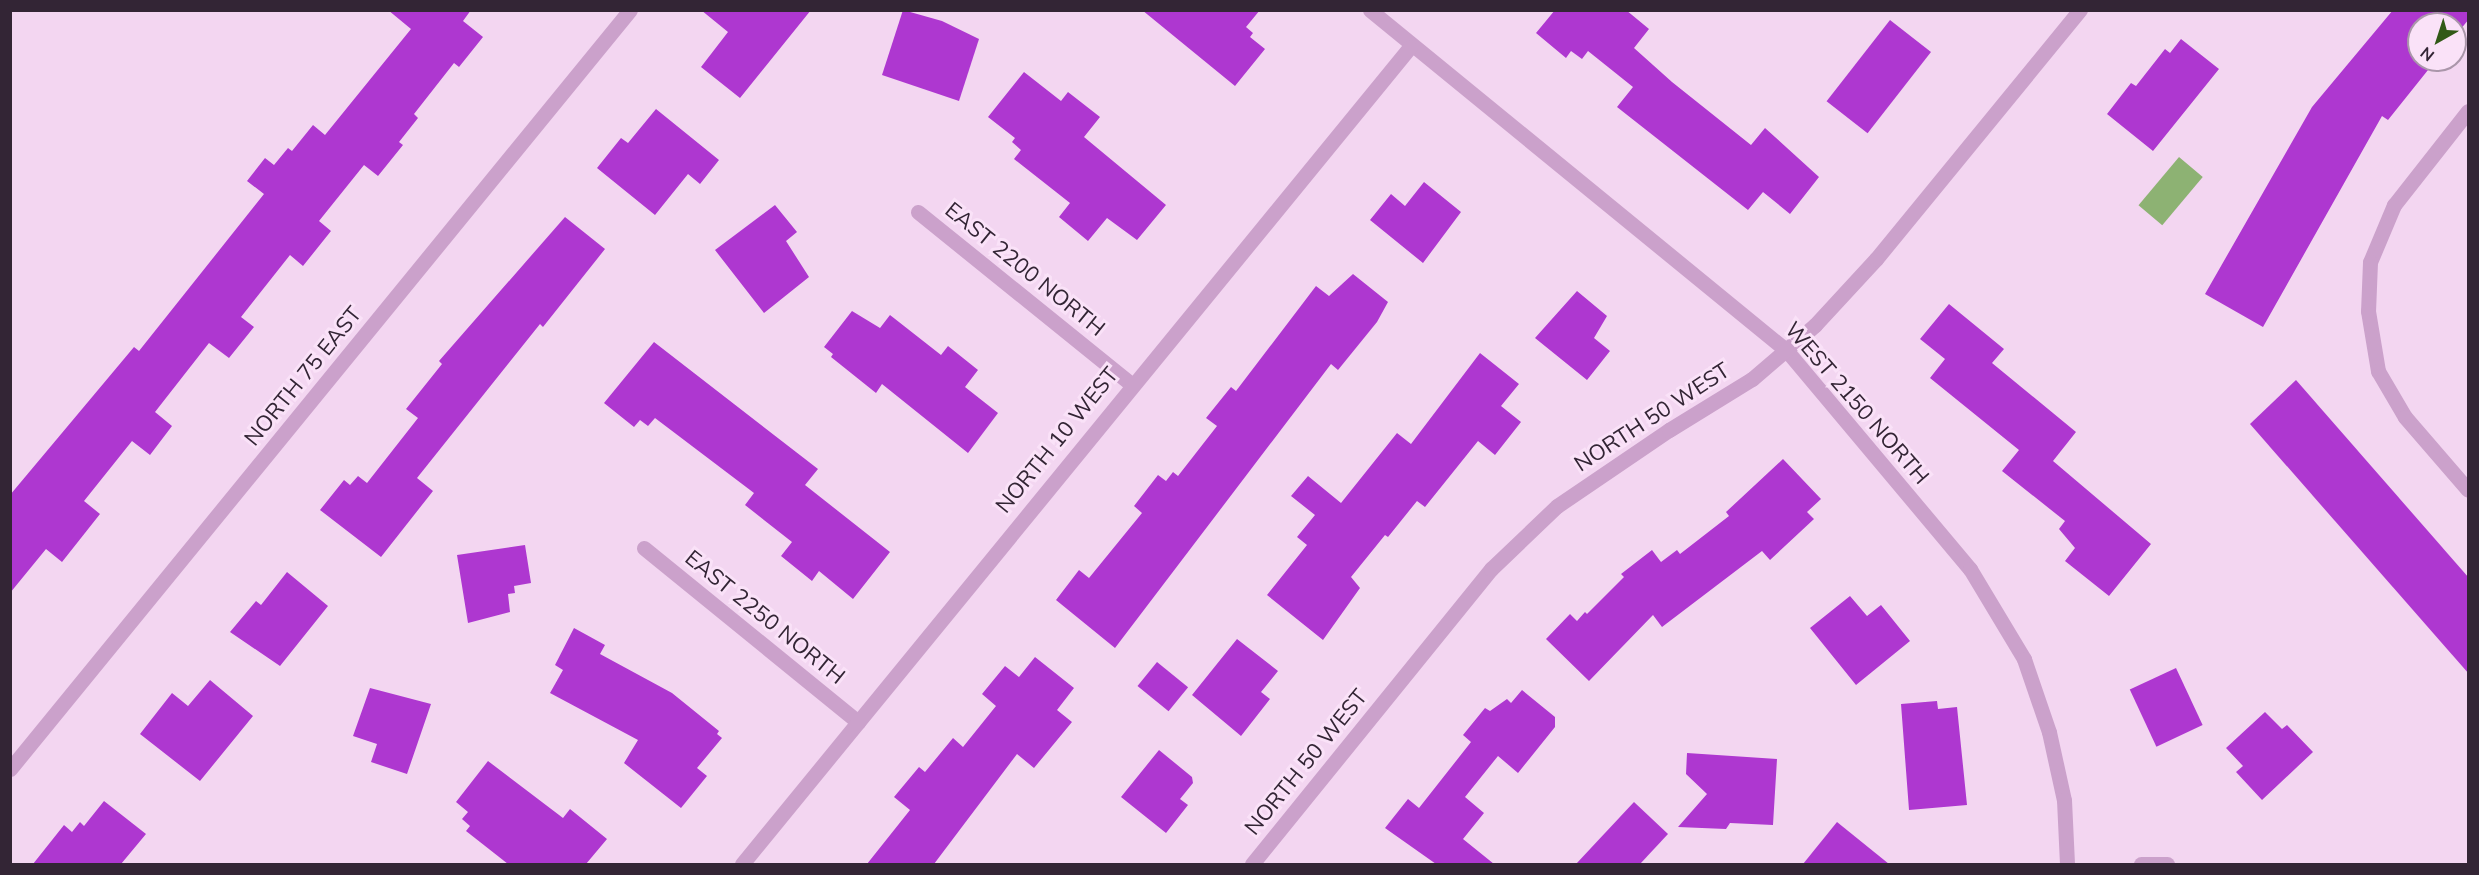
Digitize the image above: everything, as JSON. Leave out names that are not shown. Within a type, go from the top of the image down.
[{"type":"street","name":"NORTH 75 EAST","points":[[10,769],[630,10]]},
{"type":"street","name":"WEST 2150 NORTH","points":[[1370,10],[1410,47],[1787,351],[1970,569],[2024,659],[2049,732],[2064,800],[2067,864]]},
{"type":"street","name":"NORTH 50 WEST","points":[[1252,864],[1491,569],[1557,506],[1669,430],[1752,379],[1787,351],[1876,259],[2080,10]]},
{"type":"street","name":"NORTH 10 WEST","points":[[742,864],[1131,384],[1410,47]]},
{"type":"street","points":[[2469,111],[2389,214],[2370,262],[2368,311],[2378,371],[2404,417],[2469,490]]},
{"type":"street","name":"EAST 2200 NORTH","points":[[918,212],[1131,384]]},
{"type":"street","name":"EAST 2250 NORTH","points":[[644,548],[858,722]]},
{"type":"street","points":[[2141,864],[2167,864]]},
{"type":"shaded area","points":[[2179,157],[2203,177],[2162,225],[2139,205]]},
{"type":"building","points":[[388,10],[471,10],[463,21],[483,37],[459,67],[454,63],[414,114],[418,118],[399,142],[403,145],[378,176],[364,165],[319,221],[331,231],[303,266],[290,255],[241,317],[254,327],[229,358],[209,343],[155,412],[172,426],[150,455],[132,441],[84,501],[100,514],[62,562],[46,549],[10,593],[10,495],[134,347],[139,351],[264,194],[247,181],[265,158],[274,165],[288,148],[292,151],[313,125],[325,135],[411,29]]},
{"type":"building","points":[[701,10],[811,10],[740,98],[701,67],[728,32]]},
{"type":"building","points":[[903,10],[942,21],[979,39],[959,101],[882,75]]},
{"type":"building","points":[[1142,10],[1260,10],[1246,27],[1253,33],[1250,37],[1265,49],[1235,86]]},
{"type":"building","points":[[1555,10],[1626,10],[1649,29],[1634,48],[1672,82],[1751,145],[1765,128],[1819,177],[1790,214],[1763,192],[1748,210],[1617,107],[1633,87],[1588,51],[1582,59],[1571,51],[1566,58],[1536,33]]},
{"type":"building","points":[[2393,10],[2469,10],[2467,21],[2467,12],[2407,12],[2407,72],[2426,72],[2388,120],[2382,116],[2263,327],[2205,294],[2312,107]]},
{"type":"building","points":[[1890,20],[1931,52],[1868,133],[1827,101]]},
{"type":"building","points":[[2181,39],[2219,69],[2153,151],[2107,114],[2131,83],[2136,86],[2165,49],[2170,53]]},
{"type":"building","points":[[1024,72],[1061,101],[1068,92],[1100,117],[1084,137],[1166,205],[1137,240],[1107,218],[1088,241],[1059,217],[1070,203],[1014,159],[1021,150],[1012,142],[1015,138],[988,117]]},
{"type":"building","points":[[656,109],[719,160],[700,184],[688,174],[655,215],[597,168],[621,138],[628,143]]},
{"type":"building","points":[[1424,182],[1461,212],[1423,263],[1370,220],[1391,194],[1405,206]]},
{"type":"building","points":[[775,205],[797,232],[786,241],[809,277],[764,313],[715,250]]},
{"type":"building","points":[[565,217],[605,249],[543,327],[540,324],[417,478],[433,491],[381,557],[320,510],[344,480],[350,485],[358,476],[367,483],[418,418],[406,409],[442,364],[439,361]]},
{"type":"building","points":[[1353,274],[1388,302],[1377,322],[1338,370],[1331,364],[1115,648],[1056,600],[1079,570],[1089,578],[1142,513],[1134,506],[1158,475],[1166,481],[1173,472],[1178,476],[1217,426],[1206,418],[1231,387],[1236,391],[1316,286],[1329,296]]},
{"type":"building","points":[[1577,291],[1607,316],[1594,338],[1610,351],[1587,380],[1535,338]]},
{"type":"building","points":[[1949,304],[2004,349],[1992,363],[2076,432],[2053,461],[2151,544],[2109,596],[2065,561],[2075,548],[2059,529],[2065,521],[2002,471],[2019,450],[1930,378],[1945,359],[1920,339]]},
{"type":"building","points":[[852,311],[880,328],[890,315],[941,355],[948,346],[978,370],[965,387],[998,413],[968,453],[882,384],[876,393],[831,357],[833,354],[824,347]]},
{"type":"building","points":[[654,342],[818,469],[805,485],[890,552],[853,599],[819,571],[812,581],[781,556],[792,542],[745,505],[754,493],[655,418],[648,426],[640,420],[634,427],[604,403]]},
{"type":"building","points":[[1480,353],[1519,384],[1501,406],[1521,422],[1495,455],[1478,441],[1425,507],[1417,501],[1388,537],[1385,535],[1351,577],[1360,588],[1323,640],[1267,595],[1307,545],[1297,537],[1315,515],[1291,496],[1308,476],[1341,503],[1397,433],[1411,444]]},
{"type":"building","points":[[2296,380],[2469,578],[2469,674],[2250,424]]},
{"type":"building","points":[[1783,459],[1821,499],[1807,512],[1814,519],[1770,560],[1762,551],[1662,627],[1653,615],[1589,681],[1546,639],[1570,614],[1577,621],[1585,612],[1587,614],[1624,577],[1621,574],[1652,550],[1661,562],[1677,550],[1680,554],[1729,516],[1726,512]]},
{"type":"building","points":[[525,545],[531,583],[514,586],[515,593],[508,594],[510,612],[468,623],[457,555]]},
{"type":"building","points":[[287,572],[328,606],[280,666],[230,632],[256,601],[261,605]]},
{"type":"building","points":[[1850,596],[1867,616],[1881,605],[1910,641],[1856,685],[1810,628]]},
{"type":"building","points":[[574,628],[605,645],[600,654],[672,693],[719,731],[717,734],[722,738],[697,768],[707,776],[681,808],[624,763],[638,740],[550,693],[563,670],[555,665]]},
{"type":"building","points":[[1237,639],[1278,671],[1261,692],[1270,699],[1241,736],[1192,695]]},
{"type":"building","points":[[1035,657],[1074,688],[1057,710],[1072,722],[1034,768],[1017,754],[934,864],[867,864],[910,810],[894,797],[919,767],[925,772],[953,738],[963,747],[996,706],[982,694],[1005,666],[1019,677]]},
{"type":"building","points":[[1157,662],[1188,687],[1169,711],[1137,686]]},
{"type":"building","points":[[2176,668],[2203,725],[2156,747],[2130,690]]},
{"type":"building","points":[[210,680],[253,716],[200,781],[140,734],[172,693],[188,706]]},
{"type":"building","points":[[370,688],[431,704],[407,774],[371,762],[377,744],[353,736]]},
{"type":"building","points":[[1522,690],[1555,717],[1555,727],[1518,773],[1498,756],[1465,797],[1484,813],[1463,839],[1494,864],[1436,864],[1385,828],[1408,799],[1419,808],[1471,742],[1463,735],[1485,708],[1490,711],[1507,699],[1511,703]]},
{"type":"building","points":[[1937,701],[1938,709],[1957,707],[1967,805],[1909,810],[1901,704]]},
{"type":"building","points":[[2265,712],[2282,729],[2287,725],[2313,752],[2262,800],[2236,772],[2243,766],[2226,748]]},
{"type":"building","points":[[1159,750],[1192,777],[1193,783],[1180,799],[1188,805],[1166,833],[1121,797]]},
{"type":"building","points":[[1687,753],[1777,759],[1773,825],[1730,823],[1726,829],[1678,827],[1707,794],[1686,774]]},
{"type":"building","points":[[488,761],[563,818],[570,809],[607,839],[586,864],[508,864],[466,831],[470,826],[462,819],[468,812],[456,802]]},
{"type":"building","points":[[104,801],[146,834],[121,864],[33,864],[64,825],[72,832],[80,822],[84,826]]},
{"type":"building","points":[[1634,802],[1668,834],[1640,864],[1576,864]]},
{"type":"building","points":[[1837,822],[1889,864],[1803,864]]}]
